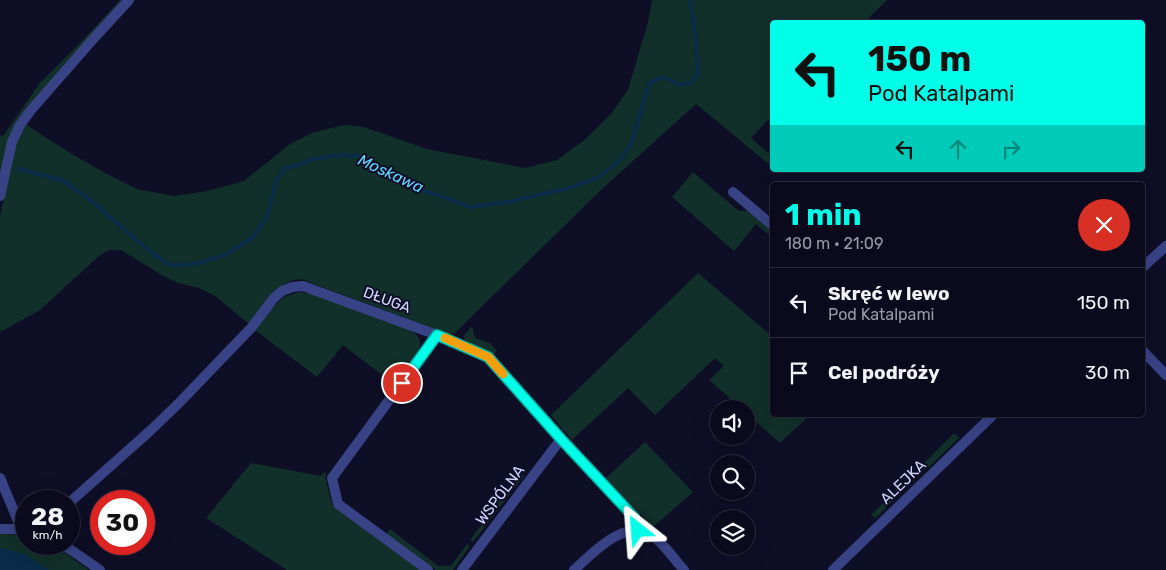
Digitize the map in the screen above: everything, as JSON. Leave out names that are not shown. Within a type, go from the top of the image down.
[{"type":"street","points":[[0,196],[12,142],[20,126],[31,110],[129,0]]},
{"type":"street","points":[[733,192],[770,223]]},
{"type":"street","points":[[1145,265],[1166,246]]},
{"type":"street","name":"DŁUGA","points":[[80,493],[179,403],[252,327],[273,299],[282,291],[292,287],[303,286],[437,335],[488,357],[634,517],[638,530]]},
{"type":"street","points":[[428,570],[338,504],[332,478],[437,335]]},
{"type":"street","points":[[1145,353],[1166,375]]},
{"type":"street","name":"ALEJKA","points":[[834,570],[991,417]]},
{"type":"street","name":"WSPÓLNA","points":[[462,570],[561,439]]},
{"type":"street","points":[[0,478],[15,511]]},
{"type":"street","points":[[0,529],[15,529]]},
{"type":"street","points":[[574,570],[610,539],[623,533],[638,530],[652,535],[684,570]]},
{"type":"street","points":[[78,555],[100,570]]},
{"type":"green space","points":[[120,0],[125,0],[27,110],[0,182],[0,135],[3,136],[40,83]]},
{"type":"green space","points":[[652,0],[887,0],[867,20],[770,20],[770,118],[751,138],[770,154],[770,165],[696,104],[602,189],[451,335],[301,279],[292,280],[277,289],[249,324],[215,296],[199,288],[178,283],[163,276],[121,250],[109,250],[100,255],[40,310],[0,332],[0,216],[16,142],[25,124],[70,153],[137,189],[174,196],[207,191],[244,181],[290,144],[314,132],[345,125],[364,127],[427,149],[525,168],[557,160],[587,138],[610,115],[628,90],[648,22]]},
{"type":"green space","points":[[693,172],[739,211],[748,211],[770,229],[770,235],[756,224],[734,251],[672,197]]},
{"type":"green space","points":[[698,273],[770,334],[770,417],[808,417],[780,443],[755,421],[755,400],[732,400],[709,380],[724,366],[715,358],[655,415],[628,388],[572,440],[551,415]]},
{"type":"green space","points":[[299,292],[311,294],[409,329],[415,333],[420,346],[413,360],[395,385],[343,345],[317,377],[255,330],[268,312],[284,297]]},
{"type":"green space","points":[[472,326],[475,338],[490,343],[497,351],[492,355],[465,340],[464,335]]},
{"type":"green space","points":[[954,433],[959,438],[928,468],[923,464]]},
{"type":"green space","points":[[645,442],[693,492],[653,527],[606,478]]},
{"type":"green space","points":[[251,463],[321,476],[324,472],[327,474],[325,476],[332,505],[421,570],[287,570],[206,518]]},
{"type":"green space","points":[[520,473],[524,476],[473,542],[470,540]]},
{"type":"green space","points":[[908,479],[911,482],[876,518],[871,515]]},
{"type":"green space","points":[[390,529],[438,566],[451,566],[467,544],[470,546],[453,570],[436,570],[386,534]]},
{"type":"green space","points":[[0,534],[15,535],[15,555],[68,555],[89,570],[0,570]]},
{"type":"water","points":[[0,548],[3,548],[15,552],[15,555],[27,555],[49,570],[0,570]]},
{"type":"waterway","name":"Moskawa","points":[[19,169],[62,180],[87,197],[148,250],[170,265],[195,264],[225,255],[252,238],[267,217],[276,181],[283,169],[312,159],[342,155],[361,156],[384,174],[403,183],[471,207],[508,202],[569,188],[597,178],[620,160],[632,142],[649,83],[662,77],[682,85],[691,83],[698,73],[696,39],[690,0]]},
{"type":"slow traffic","points":[[445,338],[488,357],[503,374]]},
{"type":"route","points":[[402,383],[437,335],[488,357],[634,517],[638,530]]}]
